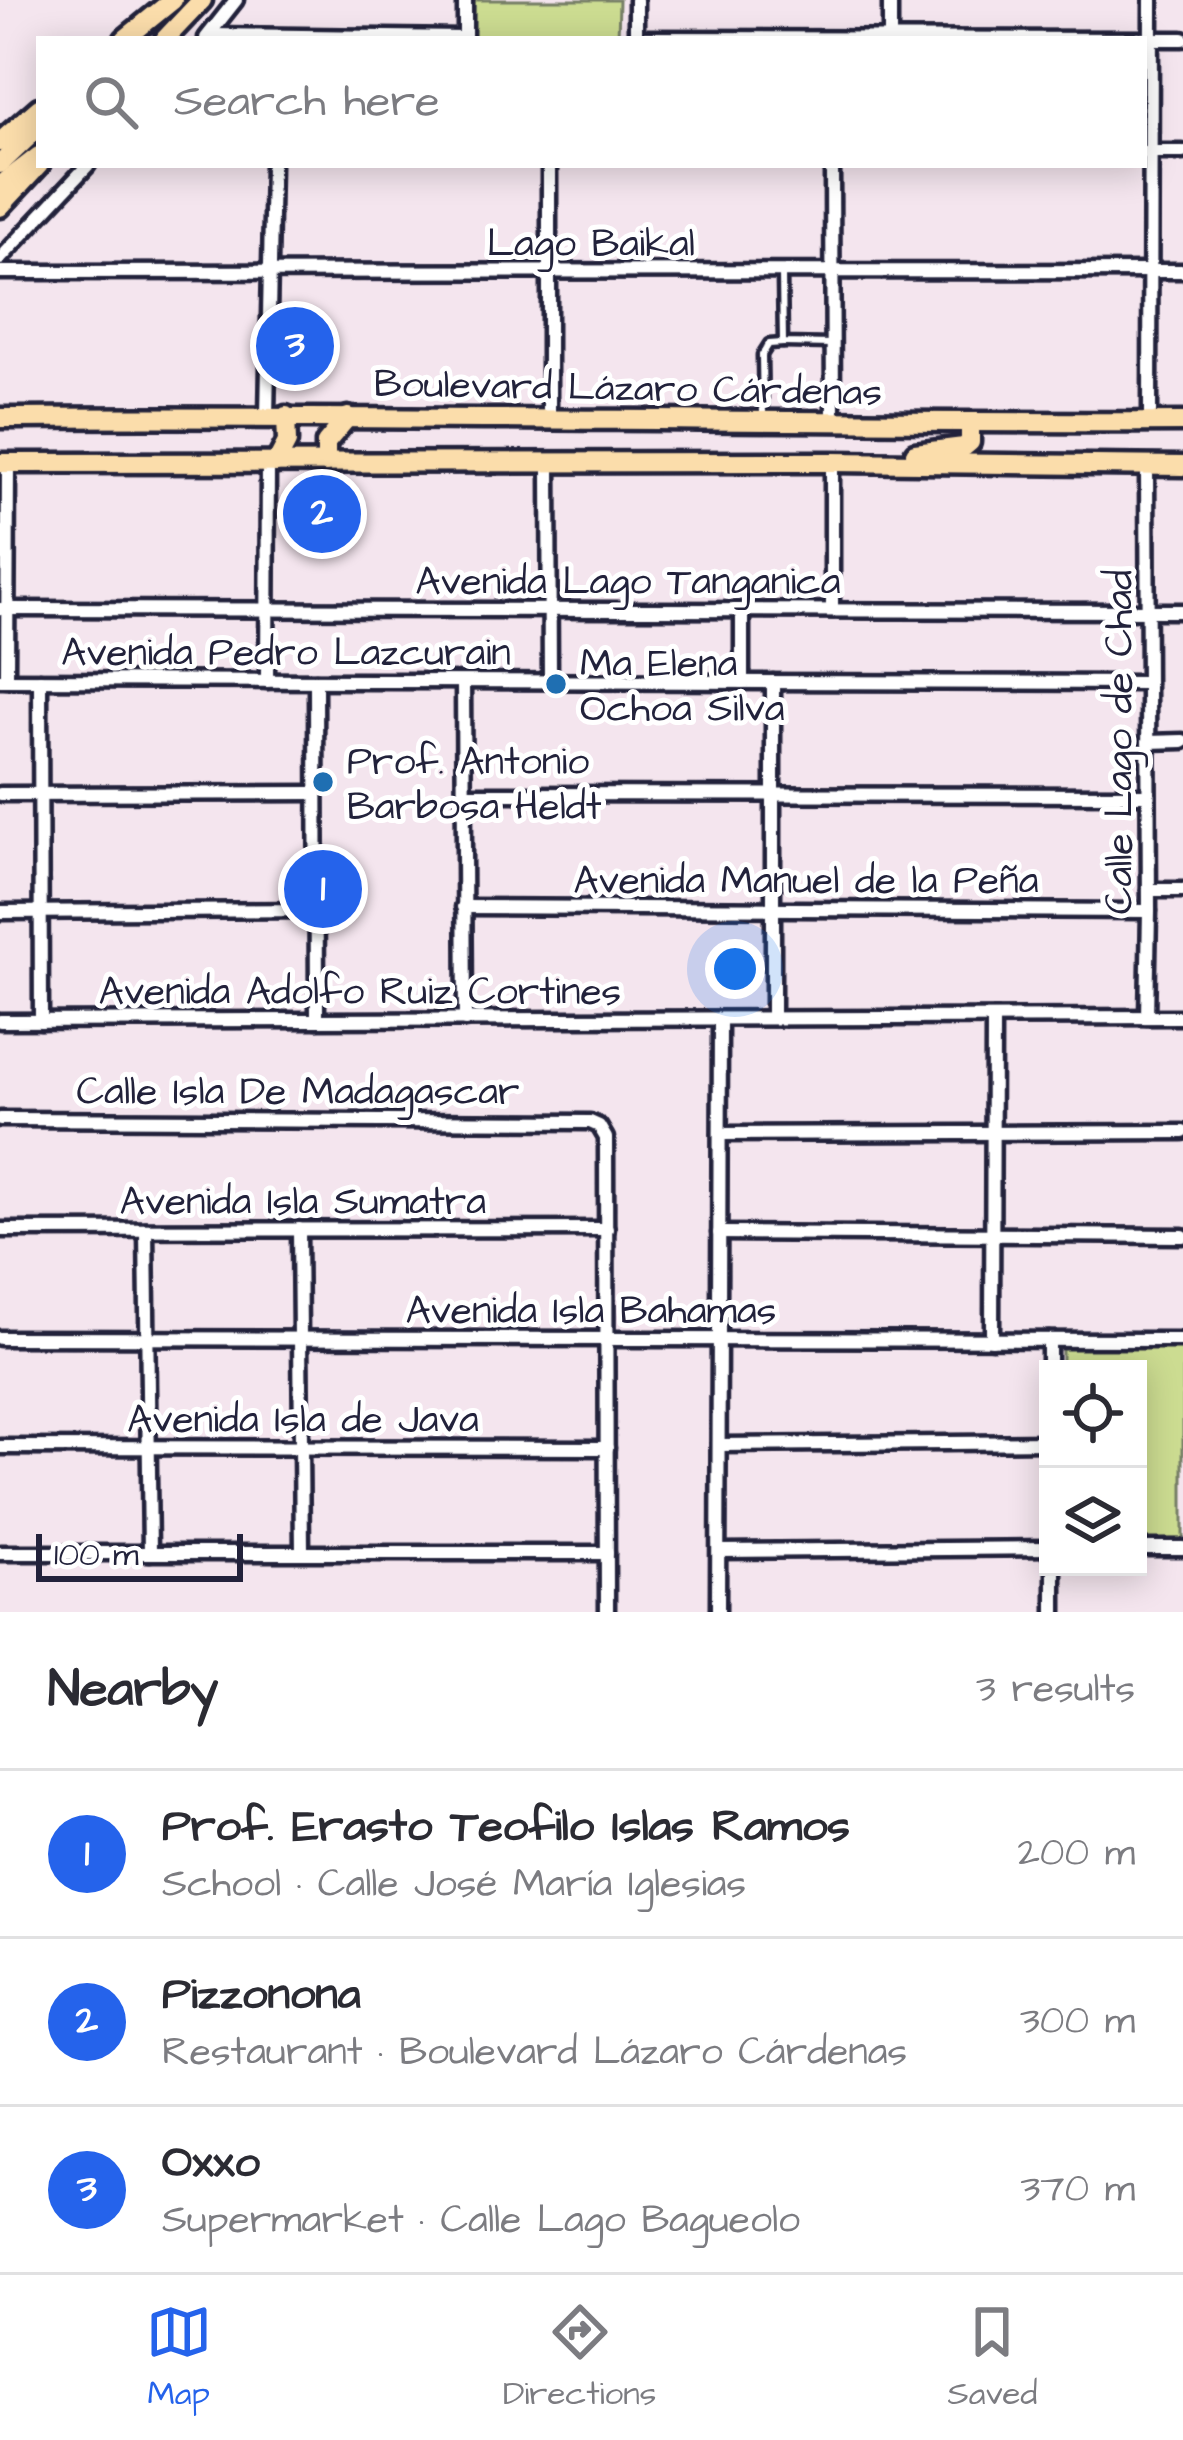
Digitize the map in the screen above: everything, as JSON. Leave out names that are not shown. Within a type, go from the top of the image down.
[{"type":"main road","points":[[168,36],[202,0]]},
{"type":"main road","points":[[132,36],[170,3]]},
{"type":"main road","points":[[0,142],[36,111]]},
{"type":"main road","points":[[0,164],[36,131]]},
{"type":"main road","points":[[0,186],[36,162]]},
{"type":"main road","points":[[0,207],[36,165]]},
{"type":"main road","points":[[272,463],[287,442],[276,416]]},
{"type":"main road","points":[[326,464],[326,443],[348,417]]},
{"type":"main road","name":"Boulevard Lázaro Cárdenas","points":[[0,418],[1183,422]]},
{"type":"main road","points":[[863,463],[882,456],[964,447],[970,442],[970,423]]},
{"type":"main road","name":"Boulevard Lázaro Cárdenas","points":[[4,463],[1183,466]]},
{"type":"street","points":[[208,36],[236,0]]},
{"type":"street","points":[[465,0],[465,36]]},
{"type":"street","points":[[636,0],[637,36]]},
{"type":"street","points":[[890,0],[890,36]]},
{"type":"street","points":[[1147,129],[1151,0]]},
{"type":"street","points":[[1147,39],[1183,39]]},
{"type":"street","points":[[1147,152],[1183,152]]},
{"type":"street","points":[[0,259],[85,168]]},
{"type":"street","points":[[272,168],[269,271],[276,416]]},
{"type":"street","points":[[549,168],[549,418]]},
{"type":"street","points":[[832,168],[833,421]]},
{"type":"street","points":[[1146,168],[1150,422]]},
{"type":"street","name":"Lago Baikal","points":[[0,272],[1183,272]]},
{"type":"street","points":[[549,462],[550,681]]},
{"type":"street","points":[[832,462],[832,610]]},
{"type":"street","points":[[4,463],[4,680]]},
{"type":"street","points":[[267,681],[272,463]]},
{"type":"street","name":"Calle Lago de Chad","points":[[1147,467],[1147,1018]]},
{"type":"street","name":"Avenida Lago Tanganica","points":[[4,609],[1183,611]]},
{"type":"street","points":[[742,611],[742,682]]},
{"type":"street","name":"Avenida Pedro Lazcurain","points":[[4,680],[1148,683]]},
{"type":"street","points":[[40,680],[41,1021]]},
{"type":"street","points":[[316,681],[317,1020]]},
{"type":"street","points":[[463,682],[465,1020]]},
{"type":"street","points":[[773,682],[773,1018]]},
{"type":"street","points":[[1148,742],[1183,741]]},
{"type":"street","points":[[0,794],[316,793]]},
{"type":"street","points":[[463,794],[1148,795]]},
{"type":"street","points":[[1149,890],[1183,890]]},
{"type":"street","name":"Avenida Manuel de la Peña","points":[[463,907],[1149,911]]},
{"type":"street","points":[[0,912],[316,910]]},
{"type":"street","name":"Avenida Adolfo Ruiz Cortines","points":[[0,1021],[1183,1017]]},
{"type":"street","points":[[992,1340],[993,1019]]},
{"type":"street","points":[[718,1612],[720,1020]]},
{"type":"street","name":"Calle Isla De Madagascar","points":[[0,1119],[595,1124],[606,1138],[607,1229]]},
{"type":"street","points":[[719,1134],[1183,1132]]},
{"type":"street","points":[[299,1229],[302,1552]]},
{"type":"street","points":[[607,1229],[607,1612]]},
{"type":"street","name":"Avenida Isla Sumatra","points":[[0,1230],[607,1229]]},
{"type":"street","points":[[146,1230],[150,1552]]},
{"type":"street","points":[[719,1233],[1183,1235]]},
{"type":"street","name":"Avenida Isla Bahamas","points":[[0,1339],[1183,1340]]},
{"type":"street","points":[[1049,1340],[1049,1360]]},
{"type":"street","points":[[719,1444],[1039,1442]]},
{"type":"street","name":"Avenida Isla de Java","points":[[0,1447],[607,1448]]},
{"type":"street","points":[[1147,1548],[1183,1548]]},
{"type":"street","points":[[718,1551],[1039,1549]]},
{"type":"street","points":[[0,1553],[607,1553]]},
{"type":"street","points":[[1054,1576],[1054,1612]]},
{"type":"lane","points":[[782,271],[783,344]]},
{"type":"lane","points":[[763,420],[763,355],[770,344],[832,344]]},
{"type":"green space","points":[[474,0],[619,0],[618,36],[473,36]]},
{"type":"green space","points":[[1183,1348],[1183,1539],[1147,1540],[1147,1360],[1062,1360],[1062,1349]]},
{"type":"building","points":[[279,332],[315,332],[315,359],[279,359]]},
{"type":"building","points":[[301,502],[342,503],[342,525],[323,525],[323,541],[301,541]]},
{"type":"place","name":"Oxxo","points":[[295,346]]},
{"type":"place","name":"Pizzonona","points":[[322,514]]},
{"type":"place","name":"Ma Elena Ochoa Silva","points":[[556,684]]},
{"type":"place","name":"Prof. Antonio Barbosa Heldt","points":[[323,782]]},
{"type":"place","name":"Prof. Erasto Teofilo Islas Ramos","points":[[323,889]]}]
